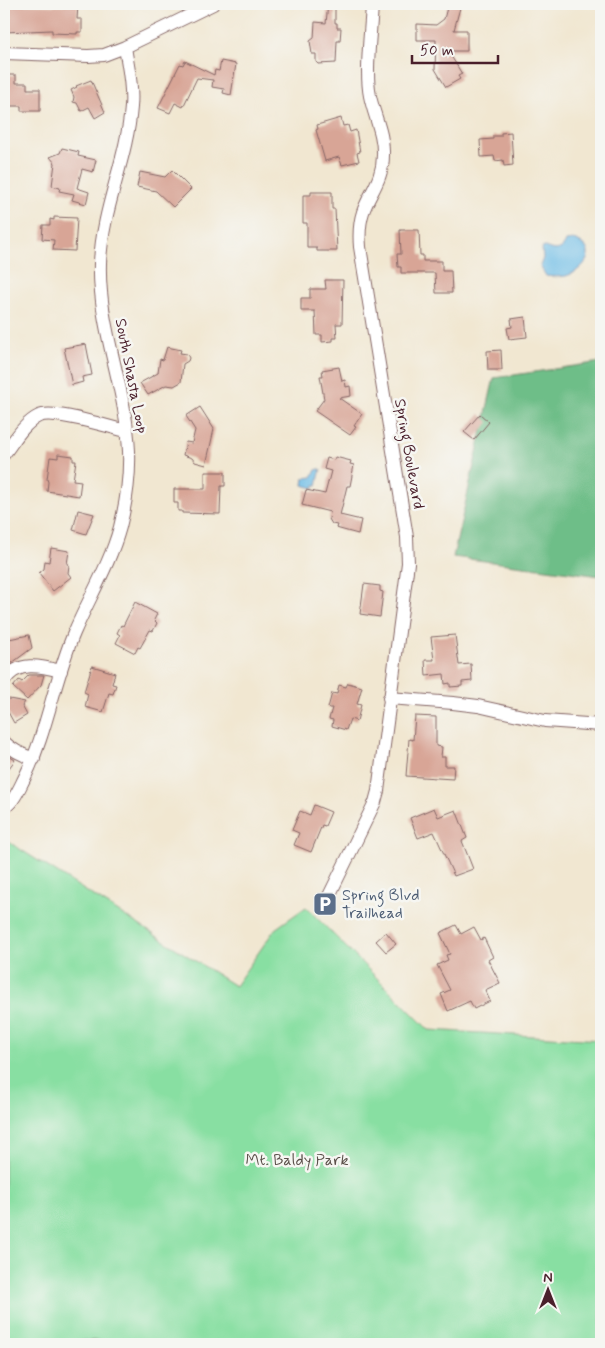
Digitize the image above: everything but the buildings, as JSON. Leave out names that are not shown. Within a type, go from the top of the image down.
[{"type":"street","points":[[4,53],[88,56],[112,53],[214,4]]},
{"type":"street","name":"Spring Boulevard","points":[[326,904],[375,802],[378,791],[408,563],[408,551],[360,247],[359,228],[363,212],[379,180],[383,156],[382,136],[370,96],[368,80],[372,4]]},
{"type":"street","name":"South Shasta Loop","points":[[4,808],[15,798],[34,759],[74,634],[103,572],[120,526],[128,476],[129,452],[127,431],[103,316],[100,263],[102,238],[128,128],[131,106],[131,83],[125,47]]},
{"type":"street","points":[[4,454],[32,420],[46,414],[60,415],[127,431]]},
{"type":"street","points":[[4,681],[16,669],[32,665],[61,672]]},
{"type":"street","points":[[389,698],[453,702],[545,721],[601,725]]},
{"type":"street","points":[[4,742],[10,749],[34,759]]},
{"type":"green space","points":[[601,362],[601,576],[453,557],[494,378]]},
{"type":"green space","name":"Mt. Baldy Park","points":[[4,839],[235,986],[275,929],[306,907],[429,1030],[601,1040],[601,1344],[99,1344],[100,1341],[4,1340]]},
{"type":"green space","points":[[4,1340],[101,1341],[99,1344],[4,1344]]},
{"type":"water","points":[[573,240],[586,248],[588,253],[584,264],[566,276],[546,276],[540,266],[543,258],[542,248],[557,250],[566,241]]},
{"type":"water","points":[[321,469],[317,485],[314,488],[303,485],[304,478],[312,477],[316,470]]},
{"type":"place","name":"Spring Blvd Trailhead","points":[[325,904]]}]
